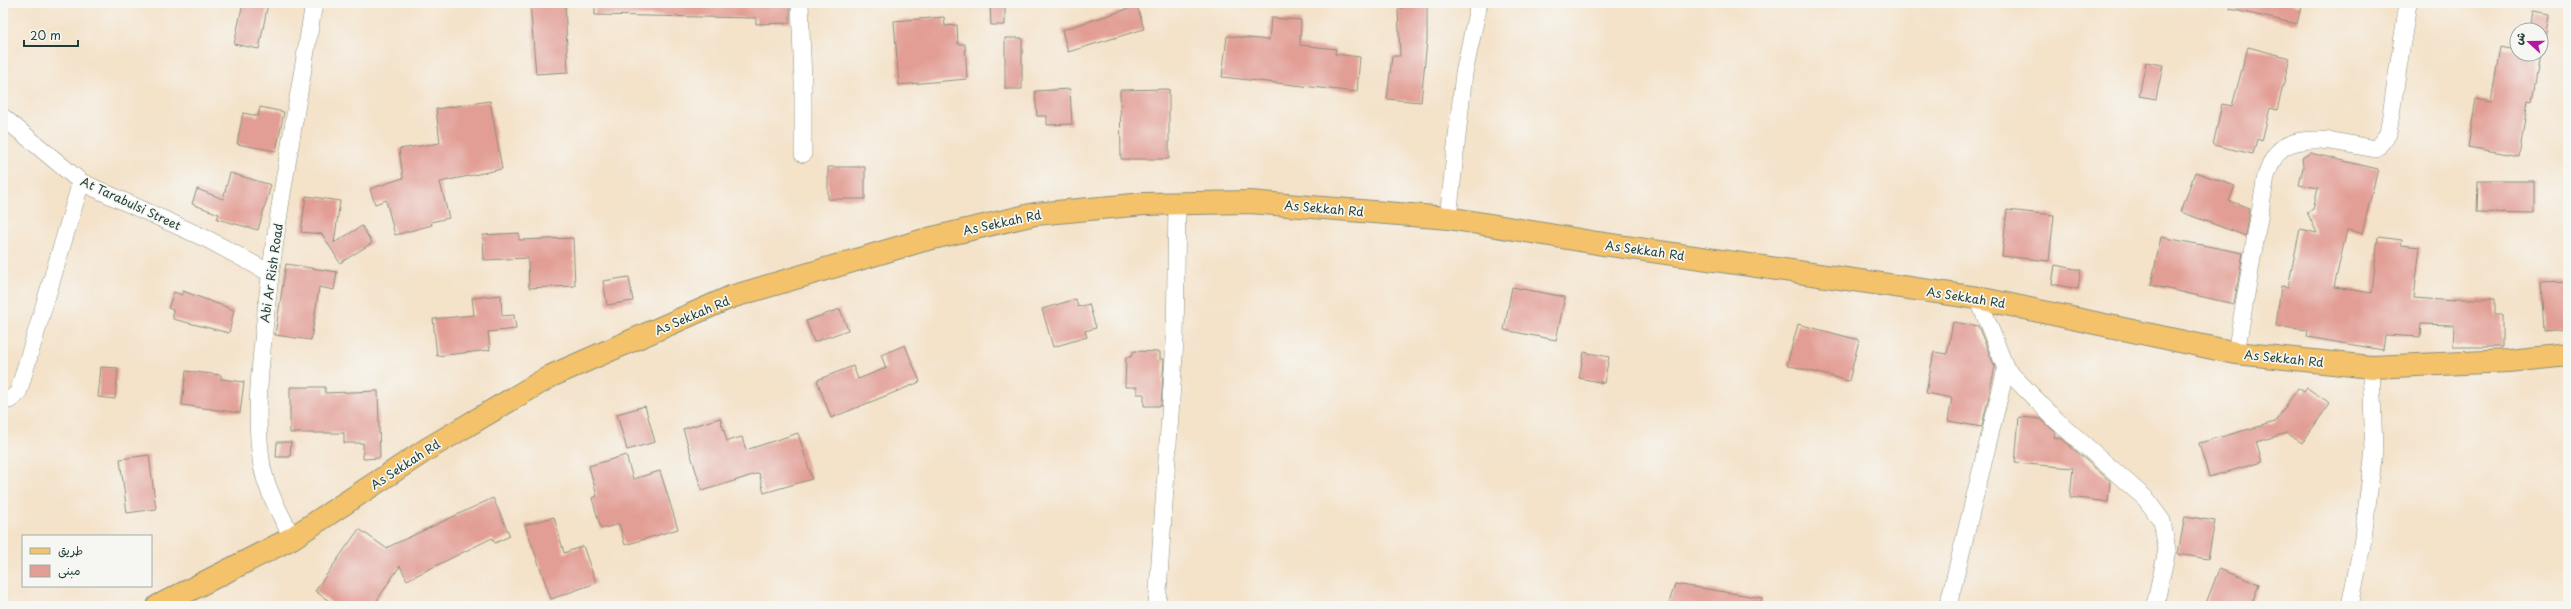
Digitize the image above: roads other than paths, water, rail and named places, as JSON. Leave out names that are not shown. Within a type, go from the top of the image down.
[{"type":"main road","name":"As Sekkah Rd","points":[[158,606],[292,538],[429,448],[551,376],[732,297],[924,240],[1035,214],[1144,204],[1250,202],[1448,218],[1598,243],[1978,298],[2236,353],[2371,367],[2509,361],[2568,355]]},
{"type":"street","name":"Abi Ar Rish Road","points":[[292,538],[269,490],[262,467],[258,439],[258,384],[270,273],[314,3]]},
{"type":"street","points":[[800,3],[803,82],[803,154]]},
{"type":"street","points":[[1448,218],[1464,73],[1479,3]]},
{"type":"street","points":[[2236,353],[2266,176],[2273,158],[2284,147],[2310,140],[2376,149],[2383,143],[2388,134],[2408,3]]},
{"type":"street","name":"At Tarabulsi Street","points":[[3,117],[82,182],[209,240],[270,273]]},
{"type":"street","points":[[3,399],[9,400],[18,394],[82,182]]},
{"type":"street","points":[[1157,606],[1175,341],[1177,203]]},
{"type":"street","points":[[1978,298],[2006,369],[2056,420],[2146,498],[2162,521],[2167,550],[2155,606]]},
{"type":"street","points":[[2350,606],[2362,545],[2374,451],[2371,367]]},
{"type":"street","points":[[1948,606],[2006,369]]}]
